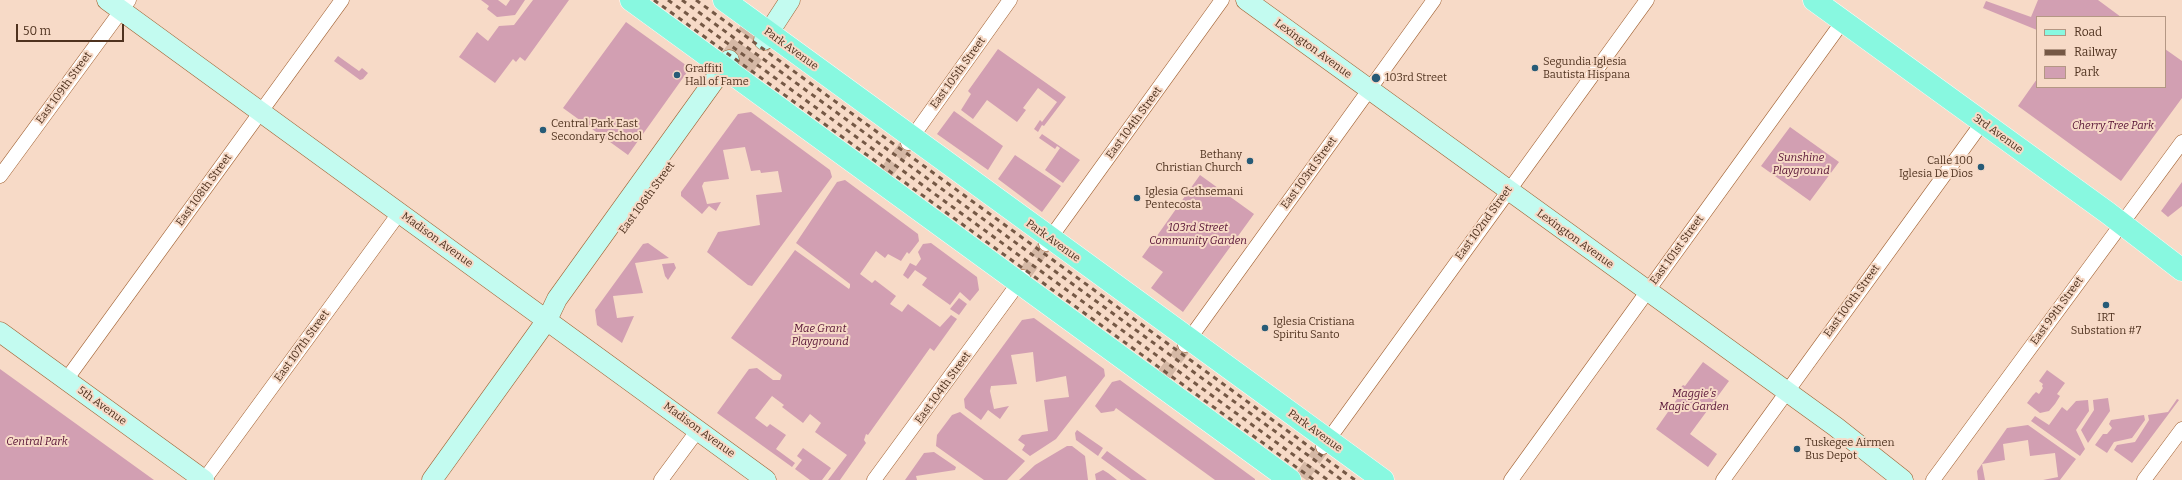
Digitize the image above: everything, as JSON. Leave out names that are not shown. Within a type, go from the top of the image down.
[{"type":"main road","points":[[631,0],[733,69],[1297,479]]},
{"type":"main road","name":"Park Avenue","points":[[724,0],[760,32],[908,142],[1325,444],[1383,480]]},
{"type":"main road","points":[[760,32],[774,0]]},
{"type":"main road","points":[[760,32],[790,0]]},
{"type":"main road","name":"Lexington Avenue","points":[[1246,0],[1854,440],[1904,480]]},
{"type":"main road","name":"3rd Avenue","points":[[1814,0],[2122,224],[2182,270]]},
{"type":"main road","name":"Madison Avenue","points":[[119,3],[261,111],[766,480]]},
{"type":"main road","name":"East 106th Street","points":[[432,480],[547,320],[557,299],[733,69]]},
{"type":"main road","name":"5th Avenue","points":[[0,332],[204,480]]},
{"type":"street","name":"East 108th Street","points":[[66,380],[342,0]]},
{"type":"street","name":"East 105th Street","points":[[908,142],[1010,0]]},
{"type":"street","name":"East 104th Street","points":[[1048,242],[1222,0]]},
{"type":"street","name":"East 103rd Street","points":[[1187,343],[1434,0]]},
{"type":"street","name":"East 102nd Street","points":[[1325,444],[1647,0]]},
{"type":"street","name":"East 109th Street","points":[[0,176],[119,3]]},
{"type":"street","name":"East 101st Street","points":[[1511,480],[1843,21]]},
{"type":"street","name":"East 100th Street","points":[[1723,480],[1982,122]]},
{"type":"street","name":"East 99th Street","points":[[1933,480],[2182,142]]},
{"type":"street","name":"East 107th Street","points":[[204,480],[400,212]]},
{"type":"street","name":"East 104th Street","points":[[874,480],[1021,279]]},
{"type":"street","points":[[2144,480],[2182,428]]},
{"type":"street","points":[[661,480],[698,430]]},
{"type":"green space","points":[[481,0],[498,0],[506,6],[510,0],[525,0],[515,15],[497,17],[487,9],[489,6]]},
{"type":"green space","points":[[533,0],[569,0],[525,61],[520,57],[516,62],[513,59],[495,83],[459,57],[477,32],[488,41],[499,26],[514,25]]},
{"type":"green space","points":[[2038,0],[2098,0],[2120,16],[2036,16],[2036,30],[1983,8],[1986,1],[2031,17]]},
{"type":"green space","points":[[626,22],[690,68],[628,155],[563,108]]},
{"type":"green space","points":[[998,49],[1066,97],[1044,126],[1042,125],[1038,132],[1034,129],[1040,120],[1042,122],[1057,102],[1038,88],[1023,108],[1026,110],[1017,122],[987,100],[973,119],[961,110],[971,94],[968,91]]},
{"type":"green space","name":"Cherry Tree Park","points":[[2166,50],[2182,61],[2182,98],[2121,181],[2018,106],[2036,80],[2036,88],[2166,88]]},
{"type":"green space","points":[[338,56],[359,71],[362,68],[368,73],[363,79],[360,80],[334,61]]},
{"type":"green space","points":[[954,111],[1003,146],[988,170],[937,134]]},
{"type":"green space","points":[[751,112],[830,170],[832,177],[752,286],[748,285],[707,252],[718,232],[760,225],[756,195],[782,192],[778,171],[761,173],[760,170],[751,171],[745,147],[723,150],[729,179],[704,182],[702,186],[707,204],[721,202],[716,211],[709,206],[702,214],[681,196],[681,192],[738,114]]},
{"type":"green space","name":"Sunshine Playground","points":[[1790,127],[1839,162],[1810,201],[1761,166]]},
{"type":"green space","points":[[1042,134],[1080,160],[1063,183],[1045,170],[1060,148],[1057,146],[1055,149],[1039,138]]},
{"type":"green space","points":[[1015,155],[1061,186],[1042,212],[998,179]]},
{"type":"green space","name":"103rd Street Community Garden","points":[[1200,175],[1254,214],[1183,312],[1151,288],[1163,272],[1142,257]]},
{"type":"green space","name":"Mae Grant Playground","points":[[845,180],[918,234],[919,241],[909,254],[907,252],[901,261],[888,254],[885,258],[876,251],[860,274],[872,283],[875,280],[896,296],[890,304],[902,312],[908,304],[940,327],[951,315],[957,319],[934,351],[930,348],[868,435],[866,434],[864,440],[866,443],[840,480],[828,480],[847,455],[815,432],[821,423],[810,414],[803,423],[782,407],[784,405],[772,396],[755,418],[767,427],[770,424],[786,435],[776,449],[795,463],[792,467],[717,413],[749,369],[757,368],[773,380],[780,380],[782,375],[731,338],[795,250],[849,289],[850,284],[796,243],[837,182]]},
{"type":"green space","points":[[2182,182],[2182,206],[2168,217],[2161,211]]},
{"type":"green space","points":[[648,243],[669,258],[635,263],[643,293],[613,296],[617,318],[634,316],[622,343],[597,325],[595,310],[643,244]]},
{"type":"green space","points":[[931,243],[977,277],[979,290],[970,301],[960,292],[950,305],[922,285],[927,278],[915,270],[908,279],[903,275],[910,263],[916,266],[921,259],[918,252],[923,244]]},
{"type":"green space","points":[[674,263],[676,268],[668,280],[665,276],[662,264]]},
{"type":"green space","points":[[959,298],[967,304],[959,315],[950,309]]},
{"type":"green space","points":[[1034,318],[1104,369],[1105,376],[1056,439],[1030,456],[1022,450],[1025,445],[1018,440],[1022,435],[1048,431],[1044,400],[1069,397],[1066,376],[1036,382],[1033,352],[1011,355],[1017,384],[991,386],[990,391],[994,409],[1009,406],[1000,419],[988,410],[981,420],[965,408],[964,399],[1022,320]]},
{"type":"green space","name":"Maggie's Magic Garden","points":[[1703,362],[1729,381],[1690,434],[1717,454],[1708,467],[1656,429],[1677,399],[1674,396],[1683,385],[1685,386]]},
{"type":"green space","name":"Central Park","points":[[0,369],[50,405],[154,480],[0,480]]},
{"type":"green space","points":[[2047,370],[2065,383],[2057,394],[2060,396],[2055,404],[2049,411],[2040,413],[2027,403],[2036,392],[2039,394],[2043,388],[2043,384],[2039,381]]},
{"type":"green space","points":[[1120,380],[1255,480],[1215,480],[1116,408],[1114,411],[1101,413],[1095,406],[1112,382]]},
{"type":"green space","points":[[2108,398],[2110,411],[2088,443],[2081,430],[2094,410],[2093,400]]},
{"type":"green space","points":[[2177,399],[2179,400],[2132,463],[2114,450],[2117,445],[2135,442],[2149,420],[2148,415],[2168,412]]},
{"type":"green space","points":[[2088,400],[2089,411],[2076,430],[2085,449],[2080,456],[2031,421],[2035,416],[2049,425],[2062,407],[2067,411],[2076,401]]},
{"type":"green space","points":[[960,412],[1025,461],[1007,480],[984,480],[936,446],[937,435],[952,415]]},
{"type":"green space","points":[[2144,415],[2145,420],[2132,438],[2114,442],[2107,453],[2095,445],[2103,434],[2107,434],[2112,428],[2109,424],[2111,420]]},
{"type":"green space","points":[[2028,425],[2076,459],[2060,480],[2043,480],[2058,477],[2055,453],[2030,456],[2028,440],[2003,444],[2005,460],[1982,464],[1985,480],[1978,480],[1977,471],[2007,428]]},
{"type":"green space","points":[[1077,430],[1103,448],[1098,456],[1076,440],[1075,433]]},
{"type":"green space","points":[[1067,446],[1072,446],[1085,456],[1088,480],[1019,480],[1035,465]]},
{"type":"green space","points":[[803,448],[831,468],[822,480],[810,480],[795,469],[802,460],[797,456]]},
{"type":"green space","points":[[1107,451],[1147,480],[1131,480],[1101,458]]},
{"type":"green space","points":[[934,452],[956,467],[955,470],[916,476],[917,480],[905,480],[924,453]]},
{"type":"green space","points":[[1103,470],[1117,480],[1096,480],[1095,474]]},
{"type":"tunnel","points":[[729,60],[750,30]]},
{"type":"tunnel","points":[[742,70],[764,40]]},
{"type":"tunnel","points":[[885,174],[906,146]]},
{"type":"tunnel","points":[[1024,275],[1045,245]]},
{"type":"tunnel","points":[[1163,376],[1185,346]]},
{"type":"tunnel","points":[[1302,477],[1323,447]]},
{"type":"railway","points":[[654,0],[1314,480]]},
{"type":"railway","points":[[668,0],[1328,480]]},
{"type":"railway","points":[[682,0],[1342,480]]},
{"type":"railway","points":[[696,0],[1355,480]]},
{"type":"place","name":"Segundia Iglesia Bautista Hispana","points":[[1535,68]]},
{"type":"place","name":"Graffiti Hall of Fame","points":[[677,75]]},
{"type":"place","name":"103rd Street","points":[[1376,78]]},
{"type":"place","name":"Central Park East Secondary School","points":[[543,130]]},
{"type":"place","name":"Bethany Christian Church","points":[[1250,161]]},
{"type":"place","name":"Calle 100 Iglesia De Dios","points":[[1981,167]]},
{"type":"place","name":"Iglesia Gethsemani Pentecosta","points":[[1137,198]]},
{"type":"place","name":"IRT Substation #7","points":[[2106,305]]},
{"type":"place","name":"Iglesia Cristiana Spiritu Santo","points":[[1265,328]]},
{"type":"place","name":"Tuskegee Airmen Bus Depot","points":[[1797,449]]}]
